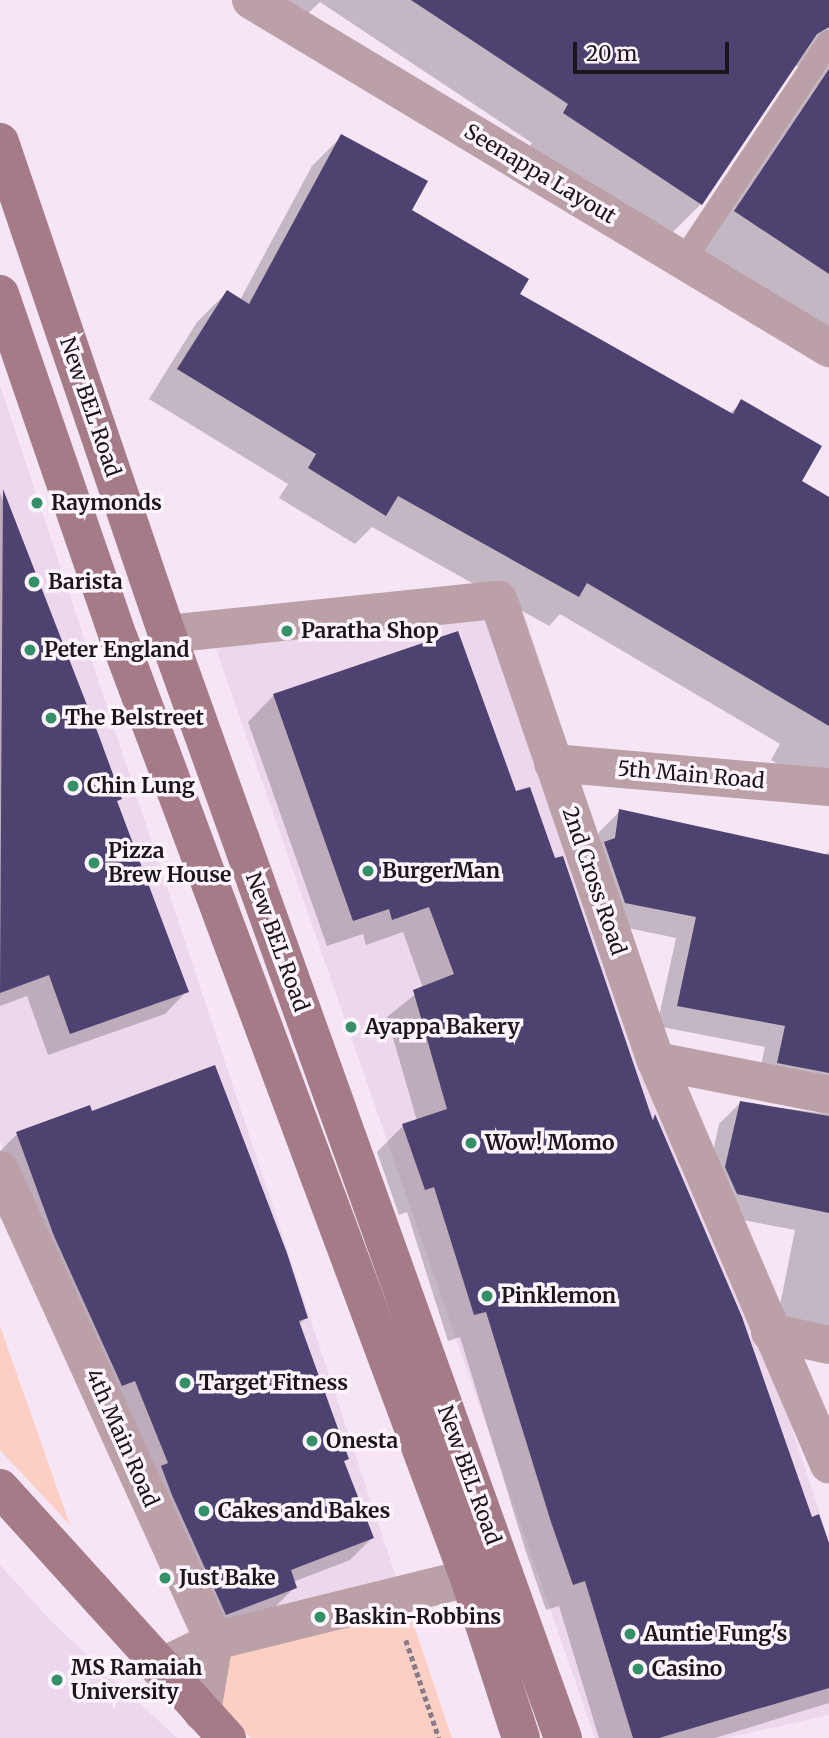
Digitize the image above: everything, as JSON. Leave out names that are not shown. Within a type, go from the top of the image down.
[{"type":"main road","name":"New BEL Road","points":[[0,142],[167,634],[563,1738]]},
{"type":"main road","name":"New BEL Road","points":[[0,294],[118,639],[469,1578],[521,1738]]},
{"type":"main road","points":[[0,1488],[159,1668],[215,1725]]},
{"type":"street","name":"Seenappa Layout","points":[[251,0],[829,348]]},
{"type":"street","name":"2nd Cross Road","points":[[167,634],[498,600],[656,1062],[829,1465]]},
{"type":"street","name":"5th Main Road","points":[[553,763],[829,787]]},
{"type":"street","points":[[656,1062],[829,1095]]},
{"type":"street","name":"4th Main Road","points":[[0,1170],[214,1641]]},
{"type":"street","points":[[770,1332],[829,1345]]},
{"type":"street","points":[[159,1668],[214,1641],[469,1578]]},
{"type":"street","points":[[214,1641],[215,1725]]},
{"type":"lane","points":[[683,261],[829,42]]},
{"type":"path","points":[[403,1629],[439,1738]]},
{"type":"shaded area","points":[[0,385],[398,1583],[216,1627],[0,1141]]},
{"type":"shaded area","points":[[519,598],[829,1541],[829,1715],[726,1738],[595,1738],[216,649]]},
{"type":"shaded area","points":[[0,1326],[70,1525],[0,1450]]},
{"type":"shaded area","name":"MS Ramaiah University","points":[[0,1565],[51,1621],[177,1738],[0,1738]]},
{"type":"shaded area","points":[[406,1602],[452,1738],[251,1738],[223,1710],[215,1681],[228,1654]]},
{"type":"building","points":[[411,0],[829,0],[829,27],[817,34],[702,205],[563,113],[568,104]]},
{"type":"building","points":[[829,69],[829,274],[734,211]]},
{"type":"building","points":[[341,134],[428,181],[412,210],[529,279],[520,294],[733,414],[741,399],[822,446],[802,481],[829,497],[829,726],[587,583],[579,597],[398,496],[386,516],[308,468],[316,454],[177,369],[227,290],[249,304]]},
{"type":"building","points":[[3,489],[99,736],[122,799],[117,801],[189,992],[70,1034],[49,975],[0,993]]},
{"type":"building","points":[[458,631],[516,791],[530,787],[555,858],[563,856],[653,1121],[655,1114],[742,1317],[812,1517],[819,1514],[829,1543],[829,1688],[659,1738],[633,1738],[585,1581],[573,1585],[551,1522],[486,1312],[474,1315],[434,1187],[425,1190],[402,1124],[447,1109],[413,990],[454,974],[429,907],[392,920],[389,909],[353,921],[273,694]]},
{"type":"building","points":[[619,809],[829,855],[829,1073],[777,1063],[785,1026],[677,1006],[696,917],[625,903],[604,842],[615,838]]},
{"type":"building","points":[[215,1065],[287,1253],[308,1318],[299,1321],[349,1459],[344,1461],[374,1538],[291,1570],[297,1588],[226,1615],[172,1495],[161,1466],[168,1463],[135,1381],[122,1386],[54,1236],[16,1132],[90,1105],[92,1111]]},
{"type":"building","points":[[740,1101],[829,1116],[829,1213],[737,1194],[725,1167]]},
{"type":"place","name":"Raymonds","points":[[37,503]]},
{"type":"place","name":"Barista","points":[[34,582]]},
{"type":"place","name":"Paratha Shop","points":[[287,631]]},
{"type":"place","name":"Peter England","points":[[30,650]]},
{"type":"place","name":"The Belstreet","points":[[51,718]]},
{"type":"place","name":"Chin Lung","points":[[73,786]]},
{"type":"place","name":"Pizza Brew House","points":[[94,863]]},
{"type":"place","name":"BurgerMan","points":[[368,871]]},
{"type":"place","name":"Ayappa Bakery","points":[[351,1027]]},
{"type":"place","name":"Wow! Momo","points":[[471,1143]]},
{"type":"place","name":"Pinklemon","points":[[487,1296]]},
{"type":"place","name":"Target Fitness","points":[[185,1383]]},
{"type":"place","name":"Onesta","points":[[312,1441]]},
{"type":"place","name":"Cakes and Bakes","points":[[204,1511]]},
{"type":"place","name":"Just Bake","points":[[165,1578]]},
{"type":"place","name":"Baskin-Robbins","points":[[320,1617]]},
{"type":"place","name":"Auntie Fung's","points":[[630,1634]]},
{"type":"place","name":"Casino","points":[[638,1669]]},
{"type":"place","name":"MS Ramaiah University","points":[[57,1680]]}]
